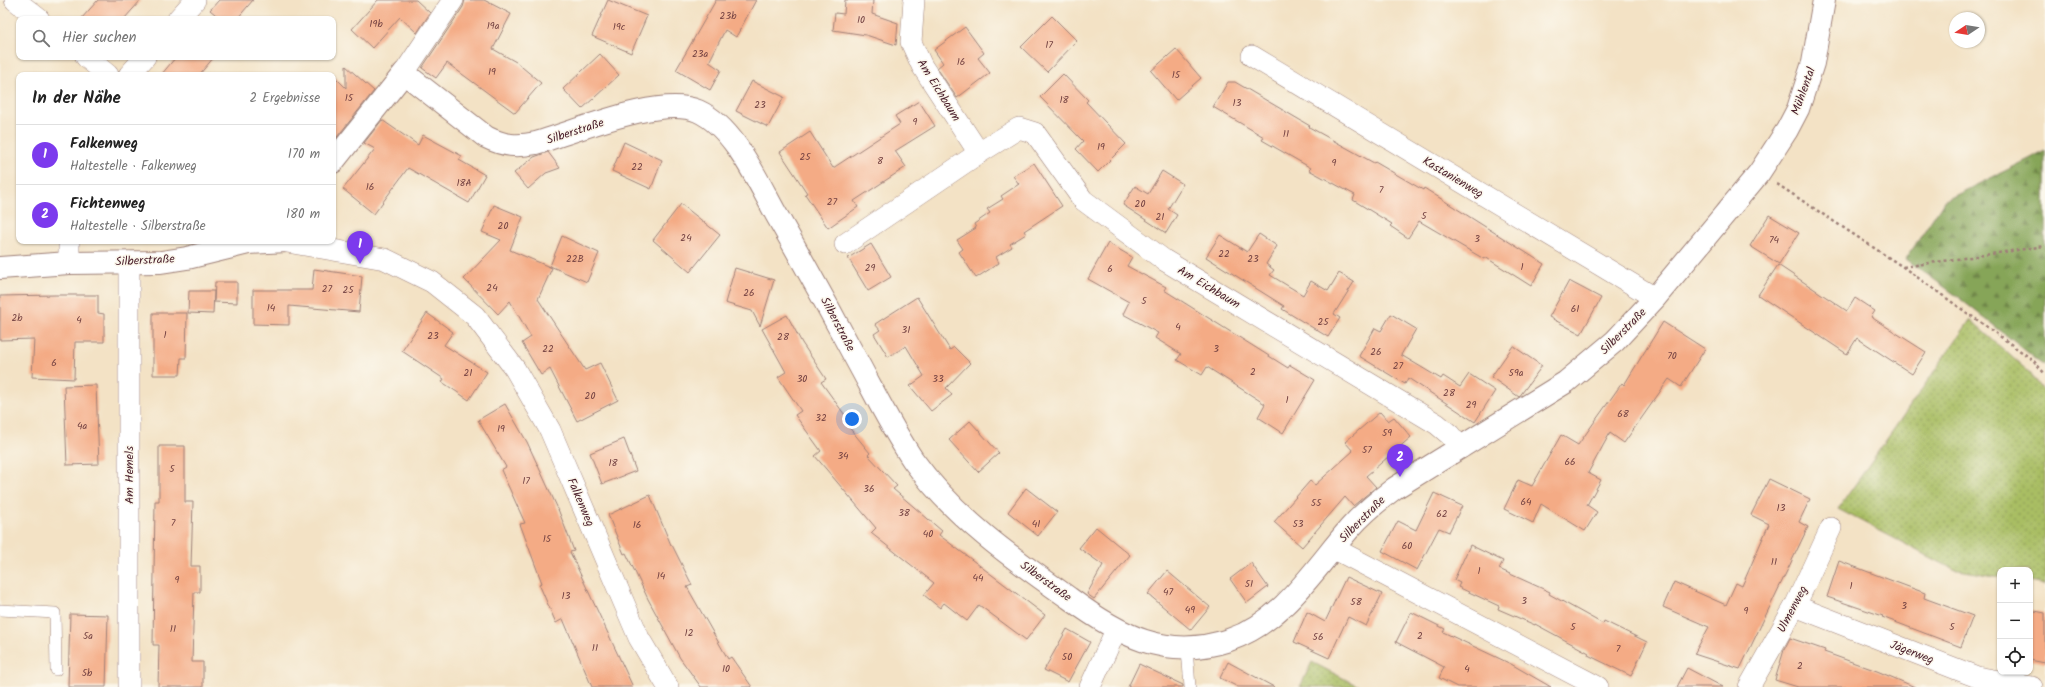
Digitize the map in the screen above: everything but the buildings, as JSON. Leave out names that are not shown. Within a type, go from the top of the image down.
[{"type":"street","points":[[15,0],[35,16]]},
{"type":"street","points":[[181,16],[195,0]]},
{"type":"street","points":[[336,158],[404,73],[453,0]]},
{"type":"street","name":"Am Eichbaum","points":[[914,0],[911,42],[922,66],[979,153]]},
{"type":"street","name":"Mühlental","points":[[1759,173],[1776,150],[1798,108],[1813,63],[1824,0]]},
{"type":"street","name":"Kastanienweg","points":[[1252,56],[1655,298]]},
{"type":"street","points":[[90,60],[104,72]]},
{"type":"street","points":[[132,72],[142,60]]},
{"type":"street","name":"Silberstraße","points":[[404,73],[486,137],[502,145],[519,147],[536,144],[637,112],[658,109],[678,108],[696,110],[715,122],[729,137],[745,159],[808,269],[879,402],[914,460],[959,513],[988,538],[1063,594],[1116,630],[1167,647],[1187,649],[1230,639],[1253,629],[1290,599],[1352,525],[1374,504],[1395,488],[1566,382],[1615,341],[1655,298],[1759,173]]},
{"type":"street","name":"Am Eichbaum","points":[[845,244],[979,153],[1019,128],[1035,133],[1083,200],[1164,260],[1437,424],[1450,435],[1461,448]]},
{"type":"street","points":[[69,244],[69,263]]},
{"type":"street","name":"Silberstraße","points":[[0,268],[69,263],[161,262],[187,258],[244,244]]},
{"type":"street","name":"Falkenweg","points":[[303,244],[385,259],[432,282],[475,316],[515,369],[550,430],[639,638],[668,687]]},
{"type":"street","name":"Am Hemels","points":[[129,687],[130,262]]},
{"type":"street","name":"Ulmenweg","points":[[1749,687],[1795,606],[1831,528]]},
{"type":"street","points":[[1333,548],[1598,687]]},
{"type":"street","name":"Jägerweg","points":[[1795,606],[1977,677],[2032,687]]},
{"type":"street","points":[[1090,687],[1116,630]]},
{"type":"lane","points":[[0,610],[55,613],[56,670]]},
{"type":"lane","points":[[1187,649],[1190,687]]},
{"type":"path","points":[[1759,173],[1903,267],[2033,360],[2045,374]]},
{"type":"path","points":[[1903,267],[2045,246]]},
{"type":"green space","points":[[2045,151],[2045,366],[1954,294],[1906,259],[1944,201]]},
{"type":"green space","points":[[1970,320],[2030,373],[2045,395],[2045,585],[2033,583],[2033,567],[1997,567],[1997,576],[1953,569],[1838,509]]},
{"type":"green space","points":[[1312,662],[1360,687],[1300,687]]},
{"type":"place","name":"Falkenweg","points":[[360,264]]},
{"type":"place","name":"Fichtenweg","points":[[1400,477]]}]
